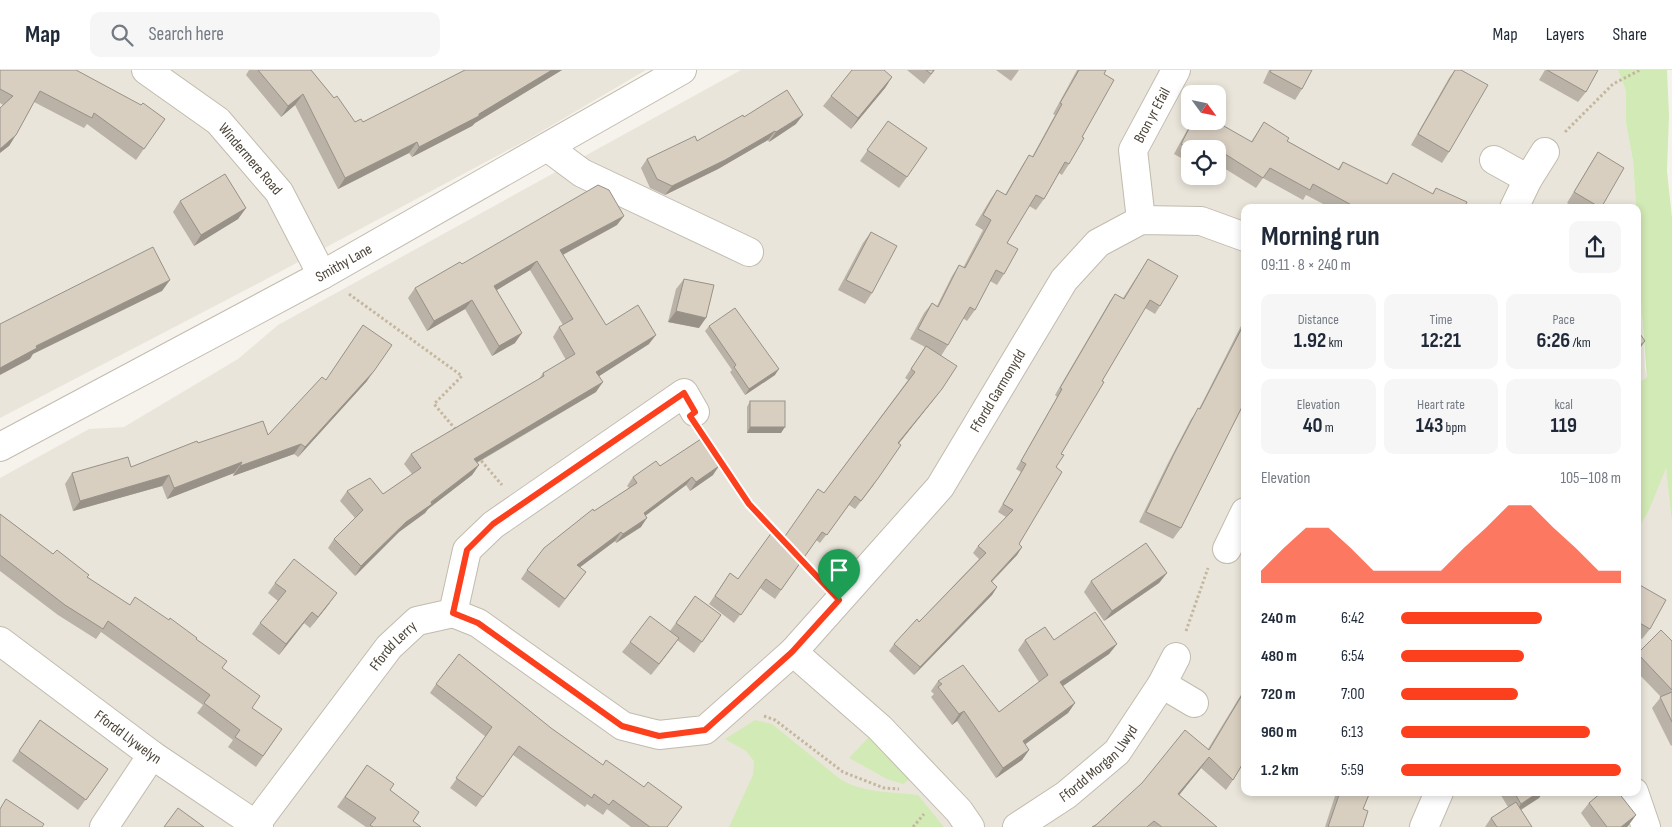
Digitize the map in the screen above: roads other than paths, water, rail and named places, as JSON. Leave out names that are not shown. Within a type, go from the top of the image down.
[{"type":"street","name":"Windermere Road","points":[[146,70],[218,121],[279,192],[322,274]]},
{"type":"street","name":"Smithy Lane","points":[[0,447],[322,274],[682,70]]},
{"type":"street","name":"Bron yr Efail","points":[[1141,220],[1133,150],[1176,70]]},
{"type":"street","points":[[546,147],[582,173],[749,252]]},
{"type":"street","points":[[1516,204],[1528,179],[1545,152]]},
{"type":"street","points":[[1494,160],[1528,179]]},
{"type":"street","name":"Ffordd Garmonydd","points":[[453,613],[478,623],[622,726],[659,736],[705,730],[792,652],[940,487],[1064,280],[1098,243],[1141,220],[1201,221],[1241,236]]},
{"type":"street","points":[[453,613],[467,550],[493,524],[685,393]]},
{"type":"street","points":[[1226,549],[1241,523]]},
{"type":"street","name":"Ffordd Lerry","points":[[258,826],[389,647],[417,621],[453,613]]},
{"type":"street","name":"Ffordd Llywelyn","points":[[0,641],[152,755],[258,826]]},
{"type":"street","points":[[792,652],[880,728],[959,811],[970,827]]},
{"type":"street","name":"Ffordd Morgan Llwyd","points":[[1017,827],[1066,795],[1117,752],[1162,684],[1176,657]]},
{"type":"street","points":[[1162,684],[1194,703]]},
{"type":"street","points":[[104,827],[152,755]]},
{"type":"street","points":[[1424,827],[1437,796]]},
{"type":"street","points":[[1635,796],[1646,827]]}]
